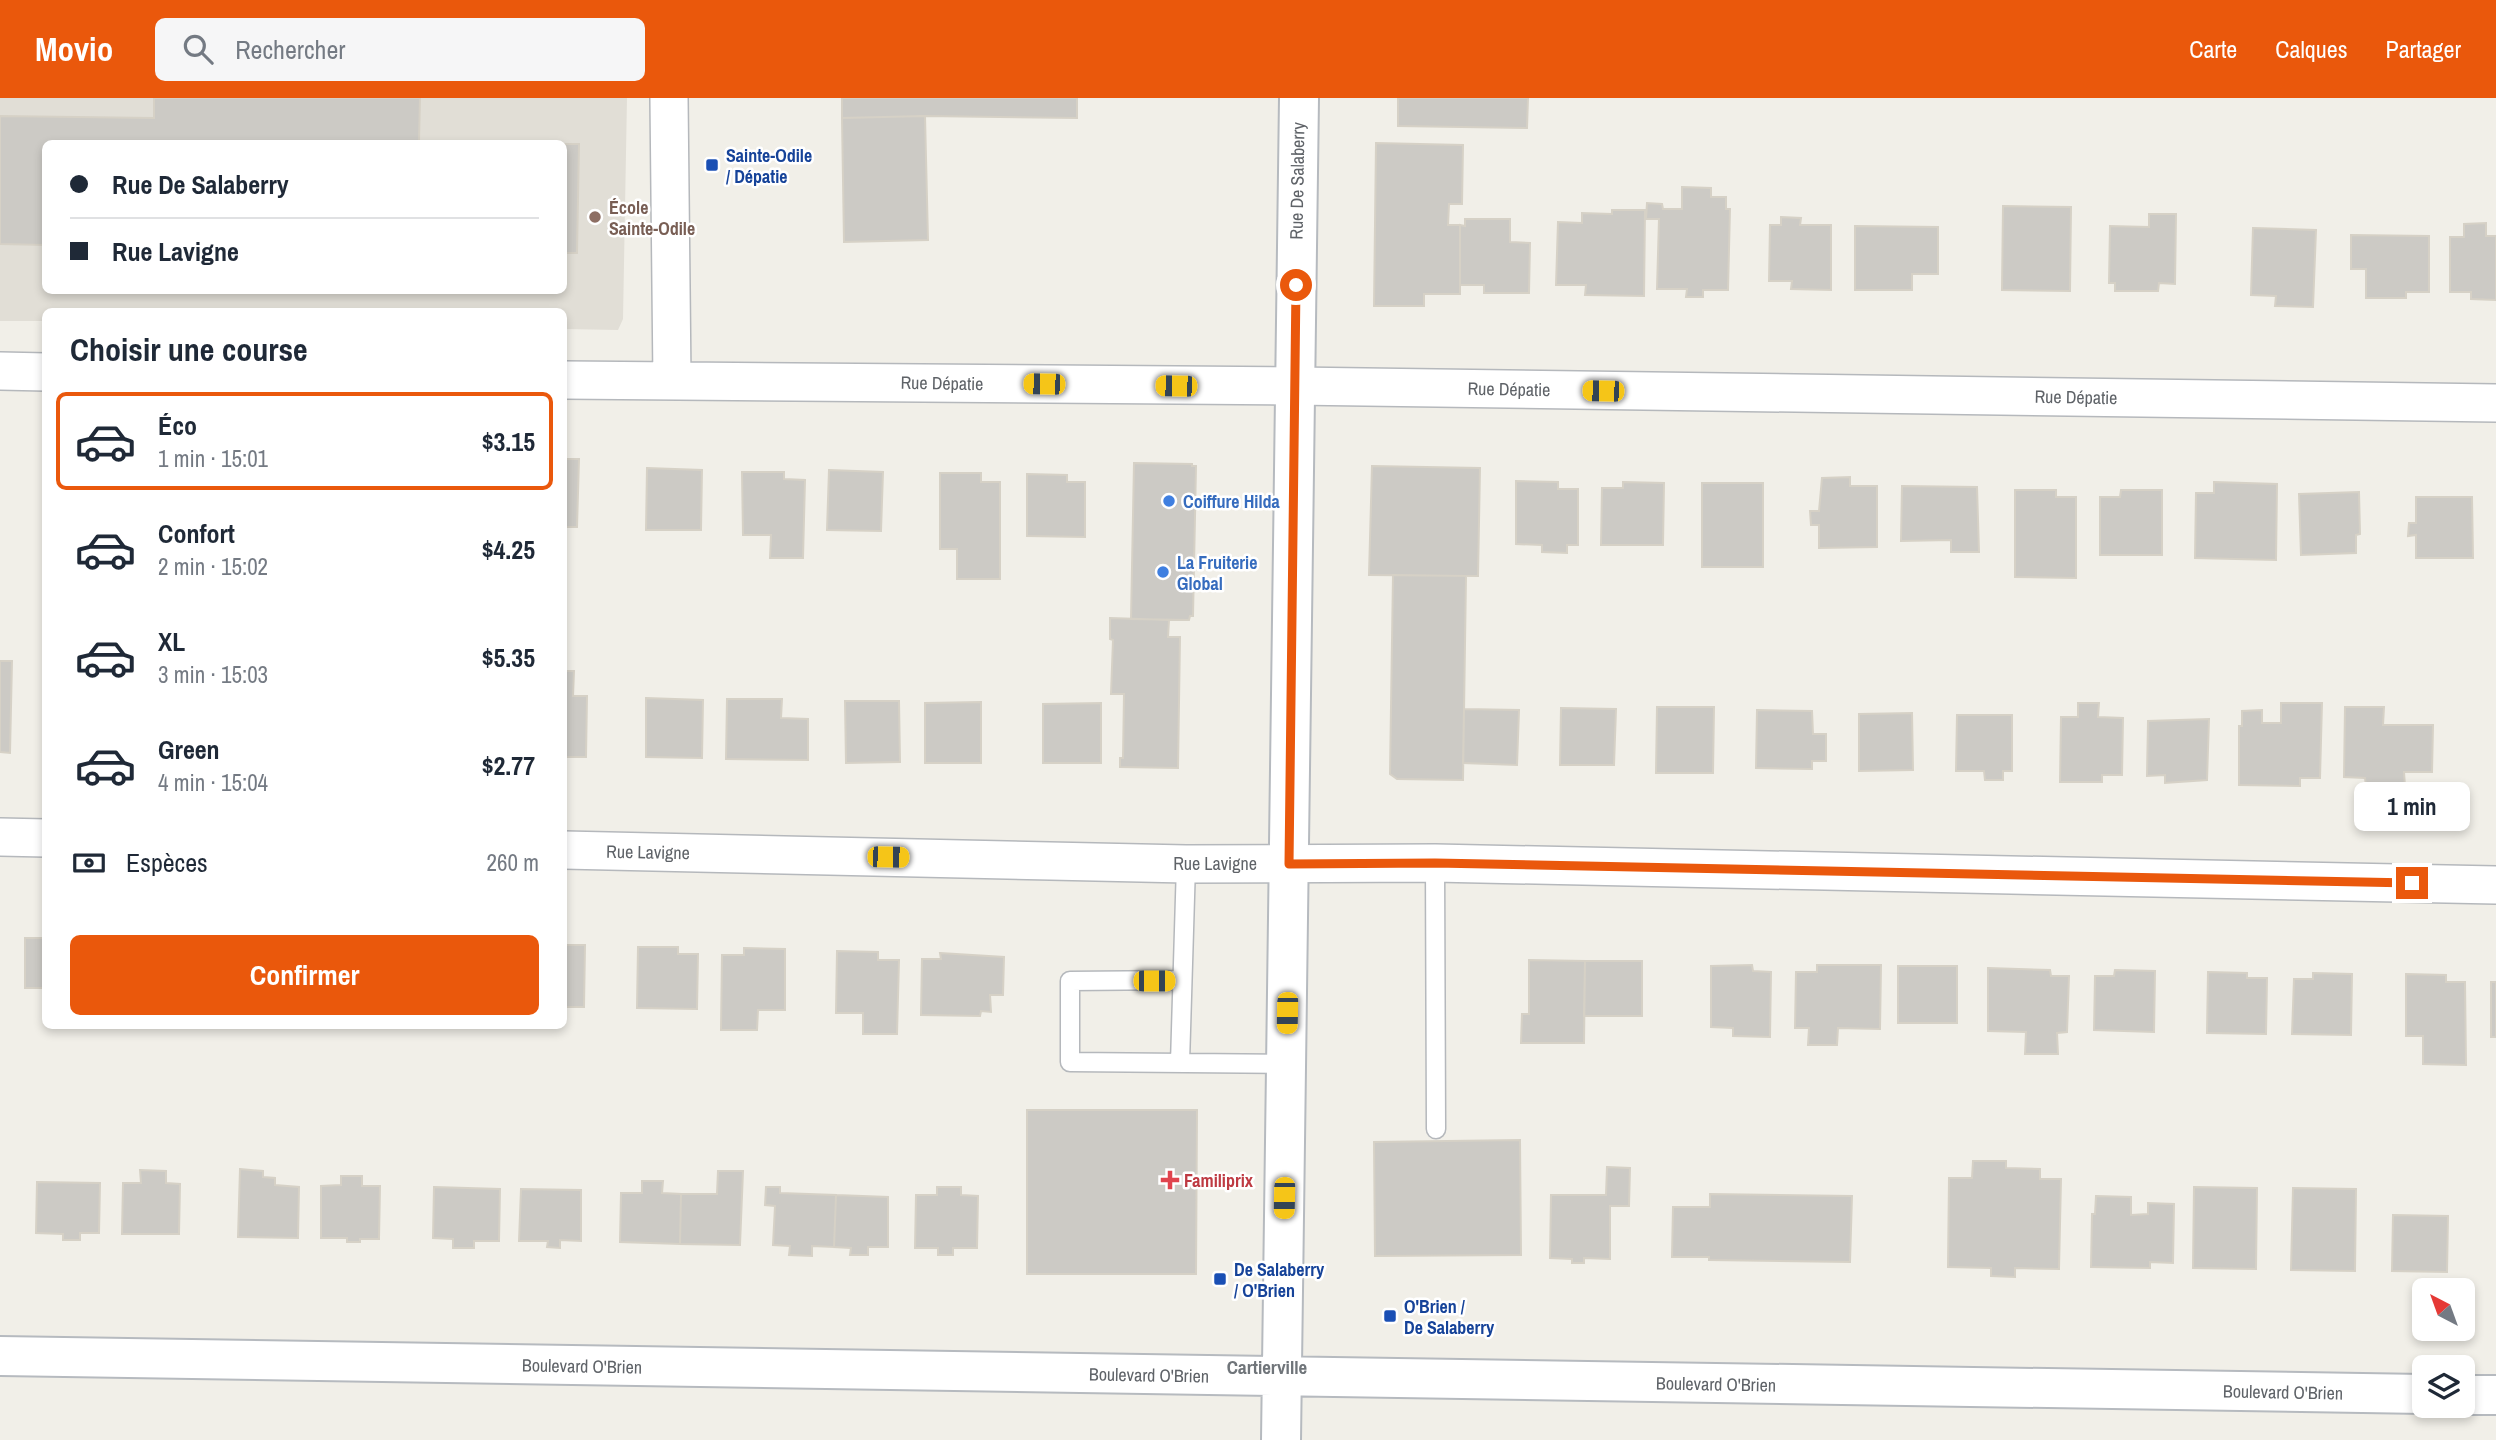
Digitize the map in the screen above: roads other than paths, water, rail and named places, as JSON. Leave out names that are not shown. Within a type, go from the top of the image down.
[{"type":"street","points":[[669,98],[672,381]]},
{"type":"street","name":"Rue De Salaberry","points":[[1281,1440],[1299,98]]},
{"type":"street","points":[[0,371],[42,372]]},
{"type":"street","name":"Rue Dépatie","points":[[567,380],[1294,386],[2496,402]]},
{"type":"street","points":[[0,837],[42,838]]},
{"type":"street","name":"Rue Lavigne","points":[[567,850],[1186,864],[1435,863],[2496,885]]},
{"type":"street","name":"Boulevard O'Brien","points":[[0,1356],[2412,1394]]},
{"type":"street","points":[[2475,1395],[2496,1395]]},
{"type":"lane","points":[[1435,863],[1436,1129]]},
{"type":"lane","points":[[1181,1063],[1186,864]]},
{"type":"lane","points":[[1182,980],[1070,981],[1070,1062],[1286,1064]]},
{"type":"place","name":"Sainte-Odile / Dépatie","points":[[712,165]]},
{"type":"place","name":"École Sainte-Odile","points":[[595,217]]},
{"type":"place","name":"Coiffure Hilda","points":[[1169,501]]},
{"type":"place","name":"La Fruiterie Global","points":[[1163,572]]},
{"type":"place","name":"Familiprix","points":[[1170,1180]]},
{"type":"place","name":"De Salaberry / O'Brien","points":[[1220,1279]]},
{"type":"place","name":"O'Brien / De Salaberry","points":[[1390,1316]]},
{"type":"district","name":"Cartierville","points":[[1267,1367]]}]
